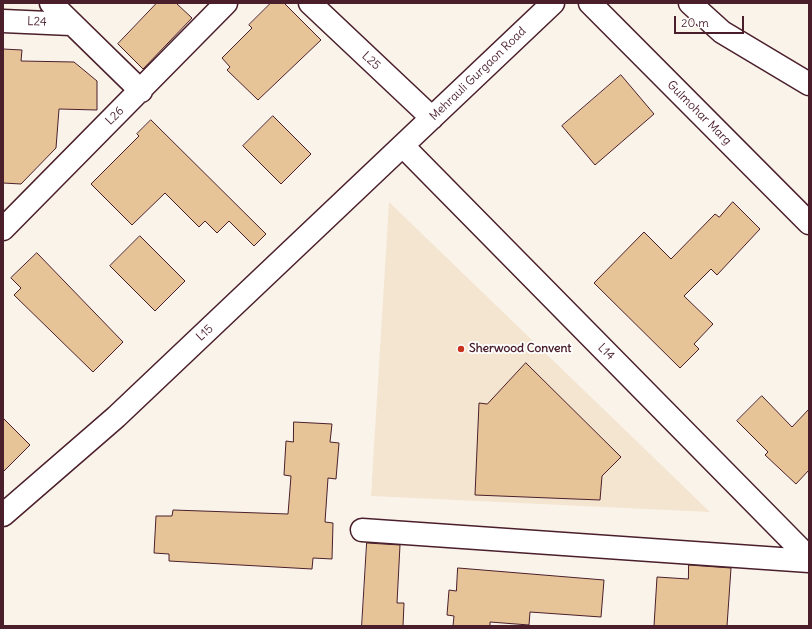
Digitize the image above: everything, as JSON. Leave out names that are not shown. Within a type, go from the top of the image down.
[{"type":"street","points":[[51,3],[141,91]]},
{"type":"street","name":"L26","points":[[8,219],[141,91],[226,3]]},
{"type":"street","name":"L25","points":[[310,3],[432,118]]},
{"type":"street","name":"Mehrauli Gurgaon Road","points":[[403,146],[553,3]]},
{"type":"street","name":"Gulmohar Marg","points":[[590,3],[809,223]]},
{"type":"street","points":[[690,3],[722,32],[809,84]]},
{"type":"street","name":"L24","points":[[3,21],[71,24]]},
{"type":"street","name":"L15","points":[[3,515],[116,417],[403,146]]},
{"type":"street","name":"L14","points":[[403,146],[809,560]]},
{"type":"street","name":"L14","points":[[362,530],[809,560]]},
{"type":"shaded area","name":"Sherwood Convent","points":[[389,202],[710,512],[371,496]]},
{"type":"building","points":[[157,3],[176,3],[192,18],[143,69],[118,44]]},
{"type":"building","points":[[271,3],[284,3],[321,40],[258,100],[227,70],[230,67],[222,58],[252,28],[249,25]]},
{"type":"building","points":[[3,49],[22,50],[21,61],[74,62],[97,81],[97,110],[59,109],[56,148],[21,184],[3,183]]},
{"type":"building","points":[[621,75],[654,114],[595,165],[562,126]]},
{"type":"building","points":[[273,116],[311,154],[281,184],[243,146]]},
{"type":"building","points":[[151,120],[266,234],[254,246],[229,221],[217,233],[205,221],[199,227],[165,193],[132,225],[91,184],[139,136],[137,134]]},
{"type":"building","points":[[733,202],[760,229],[717,275],[711,269],[684,296],[713,324],[694,344],[699,349],[680,368],[594,283],[644,232],[671,259],[715,214],[719,217]]},
{"type":"building","points":[[140,236],[185,281],[155,311],[110,266]]},
{"type":"building","points":[[37,253],[123,342],[93,372],[14,295],[21,288],[11,278]]},
{"type":"building","points":[[526,363],[621,457],[602,476],[600,500],[475,495],[479,403],[487,404]]},
{"type":"building","points":[[762,396],[792,427],[809,409],[809,470],[796,484],[765,455],[768,452],[737,421]]},
{"type":"building","points":[[3,418],[30,445],[3,472]]},
{"type":"building","points":[[294,422],[332,424],[330,442],[339,443],[336,479],[328,478],[325,522],[333,523],[332,559],[313,558],[312,569],[169,561],[169,554],[154,553],[156,516],[172,516],[173,510],[288,514],[291,476],[284,475],[286,441],[293,442]]},
{"type":"building","points":[[367,543],[400,545],[397,603],[404,603],[403,626],[362,626]]},
{"type":"building","points":[[689,565],[731,568],[727,626],[654,626],[657,577],[688,579]]},
{"type":"building","points":[[458,568],[604,580],[601,617],[530,612],[529,625],[490,622],[490,626],[453,626],[454,616],[447,615],[449,590],[456,591]]},
{"type":"place","name":"Sherwood Convent","points":[[461,349]]}]
